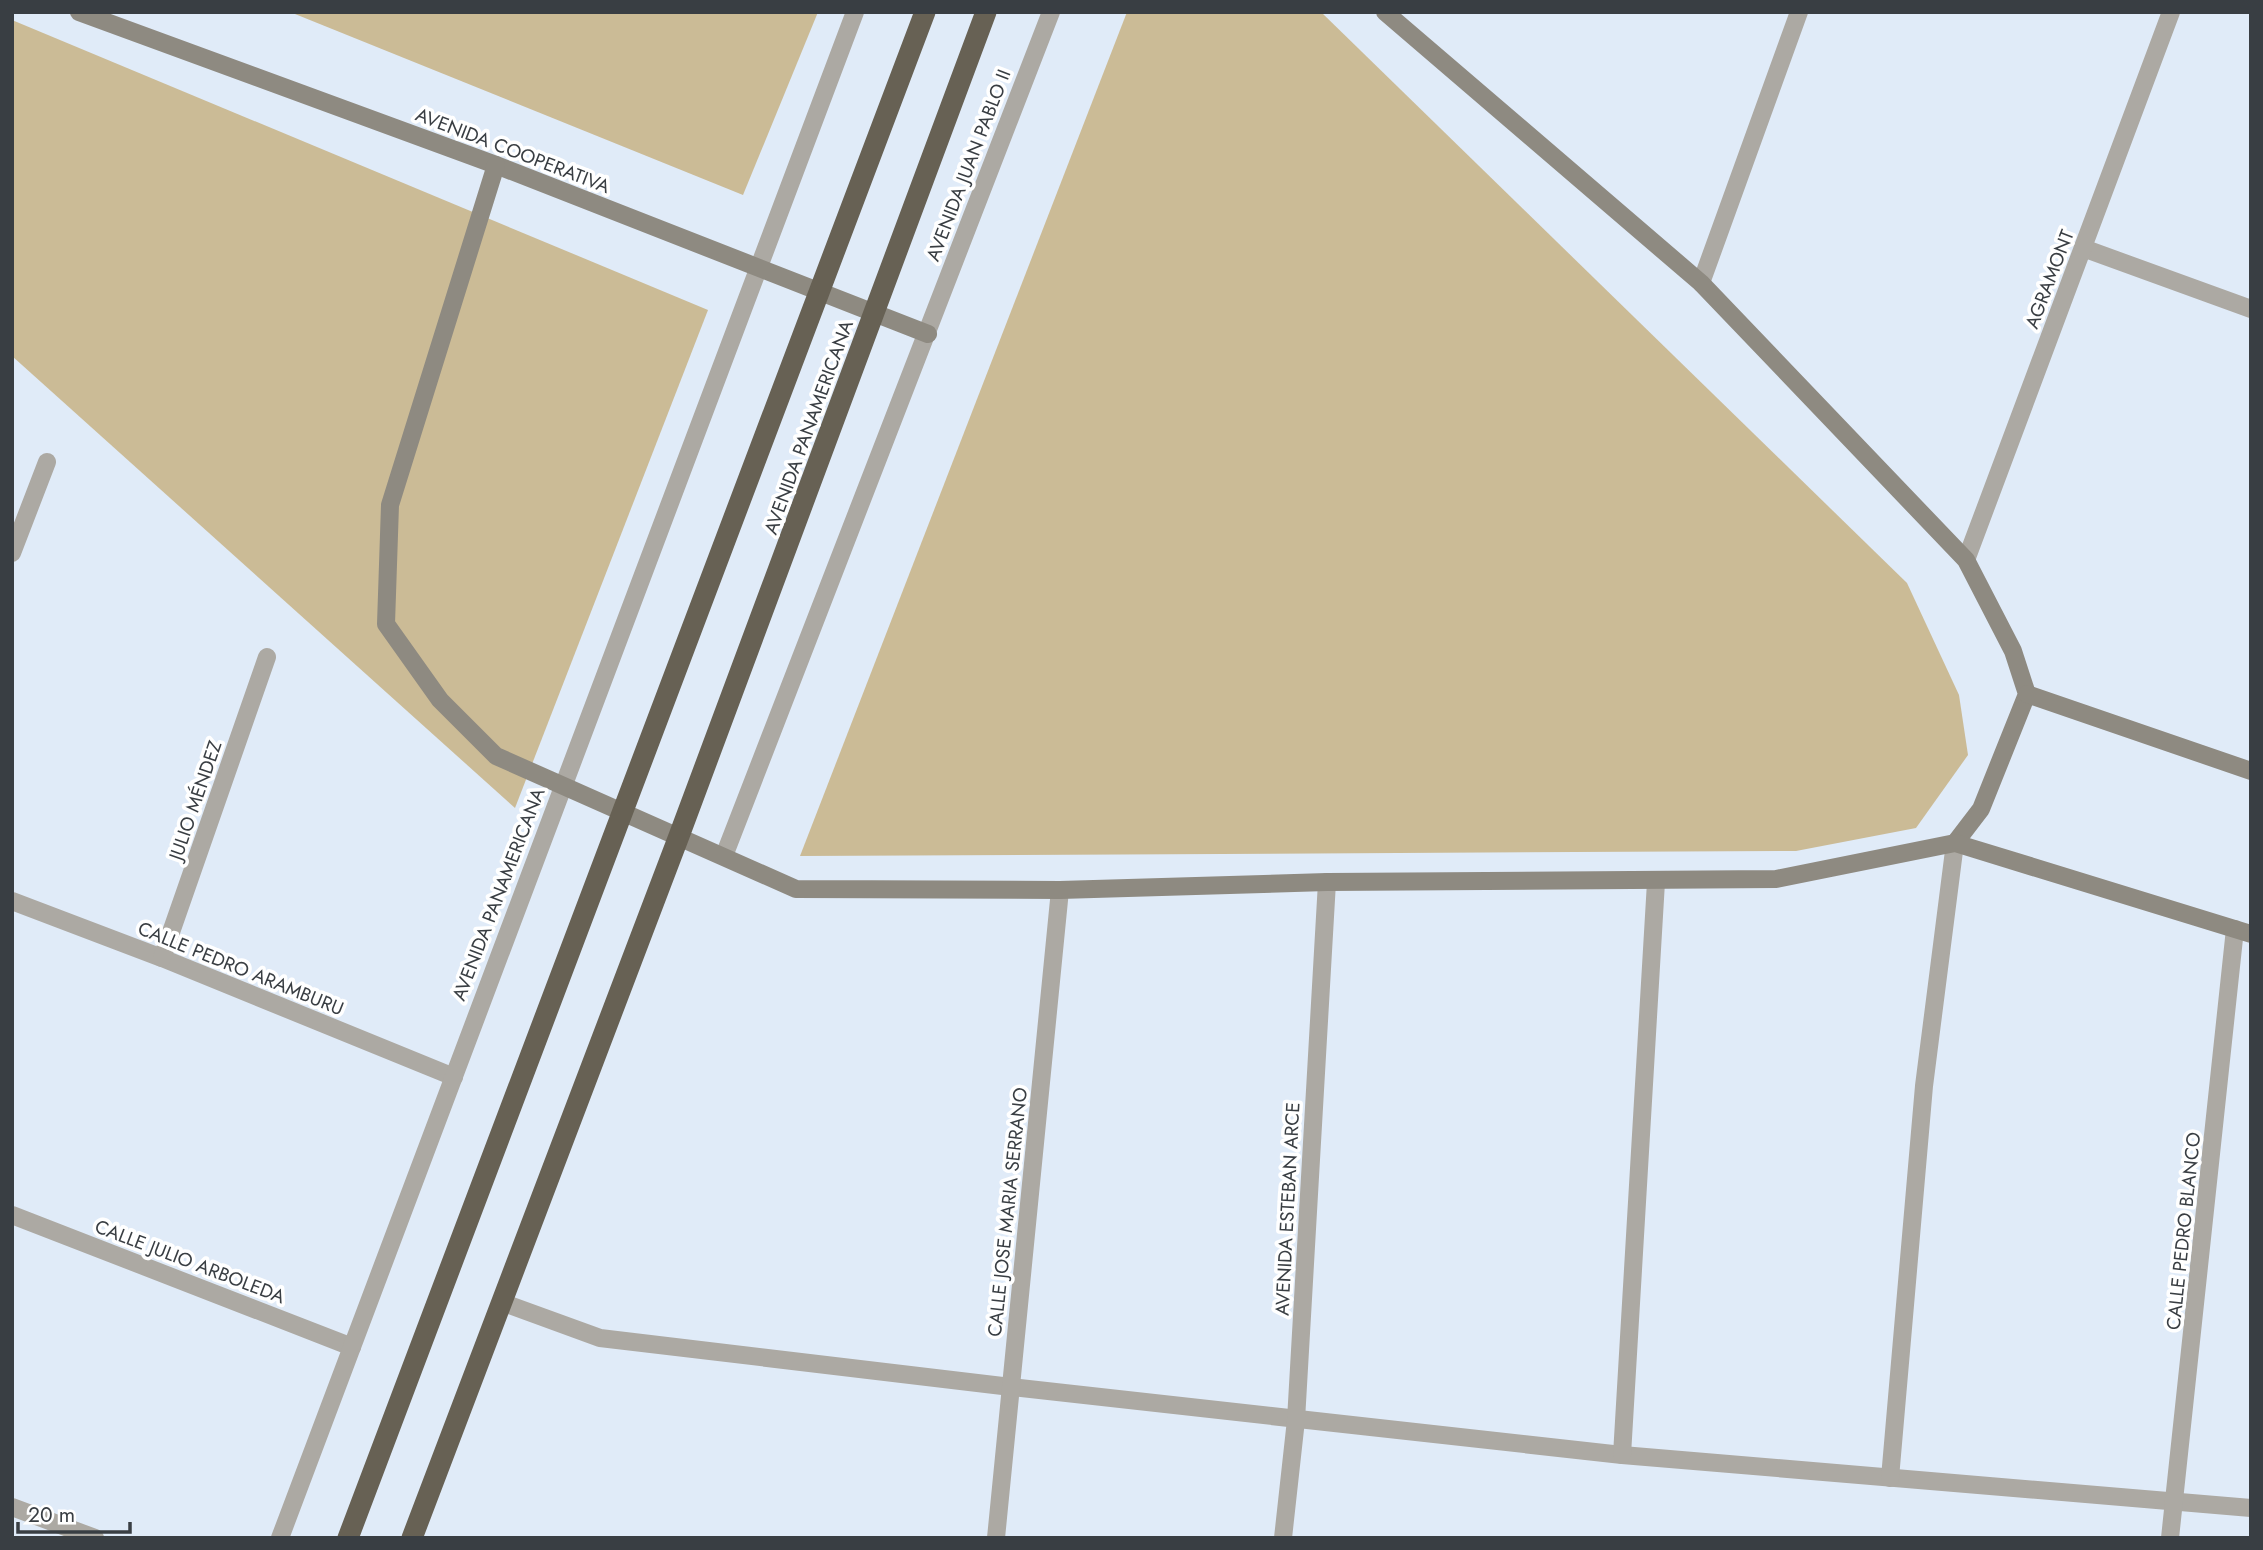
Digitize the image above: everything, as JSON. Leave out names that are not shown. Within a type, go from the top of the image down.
[{"type":"highway","points":[[822,292],[925,12]]},
{"type":"highway","name":"AVENIDA JUAN PABLO II","points":[[875,313],[986,12]]},
{"type":"highway","name":"AVENIDA PANAMERICANA","points":[[348,1538],[822,292]]},
{"type":"highway","name":"AVENIDA PANAMERICANA","points":[[412,1538],[680,836],[875,313]]},
{"type":"street","name":"AVENIDA COOPERATIVA","points":[[79,12],[496,165],[928,334]]},
{"type":"street","points":[[758,267],[855,12]]},
{"type":"street","name":"AVENIDA JUAN PABLO II","points":[[928,334],[1051,12]]},
{"type":"street","points":[[1385,12],[1701,283],[1966,560],[2013,651],[2027,694],[1981,808],[1955,843],[1924,1086],[1891,1478]]},
{"type":"street","points":[[1701,283],[1799,12]]},
{"type":"street","name":"AGRAMONT","points":[[1966,560],[2171,12]]},
{"type":"street","points":[[496,165],[390,505],[386,624],[440,700],[496,756],[796,890],[1060,890],[1327,883],[1776,879],[1955,843],[2243,931]]},
{"type":"street","points":[[2083,248],[2251,309]]},
{"type":"street","name":"AVENIDA PANAMERICANA","points":[[280,1538],[758,267]]},
{"type":"street","points":[[724,856],[928,334]]},
{"type":"street","points":[[12,553],[47,462]]},
{"type":"street","name":"JULIO MÉNDEZ","points":[[162,958],[267,657]]},
{"type":"street","points":[[2027,694],[2251,771]]},
{"type":"street","points":[[1622,1455],[1656,882]]},
{"type":"street","name":"AVENIDA ESTEBAN ARCE","points":[[1283,1538],[1296,1420],[1327,883]]},
{"type":"street","name":"CALLE JOSE MARIA SERRANO","points":[[996,1538],[1060,890]]},
{"type":"street","name":"CALLE PEDRO ARAMBURU","points":[[12,901],[162,958],[454,1077]]},
{"type":"street","name":"CALLE PEDRO BLANCO","points":[[2170,1538],[2243,931]]},
{"type":"street","name":"CALLE JULIO ARBOLEDA","points":[[12,1215],[352,1347]]},
{"type":"street","points":[[501,1302],[600,1338],[1011,1387],[1622,1455],[2251,1508]]},
{"type":"street","points":[[12,1507],[95,1538]]},
{"type":"shaded area","points":[[290,12],[818,12],[743,195]]},
{"type":"shaded area","points":[[1127,12],[1321,12],[1907,583],[1959,695],[1968,755],[1916,828],[1796,851],[800,856]]},
{"type":"shaded area","points":[[12,20],[708,310],[515,808],[12,356]]}]
